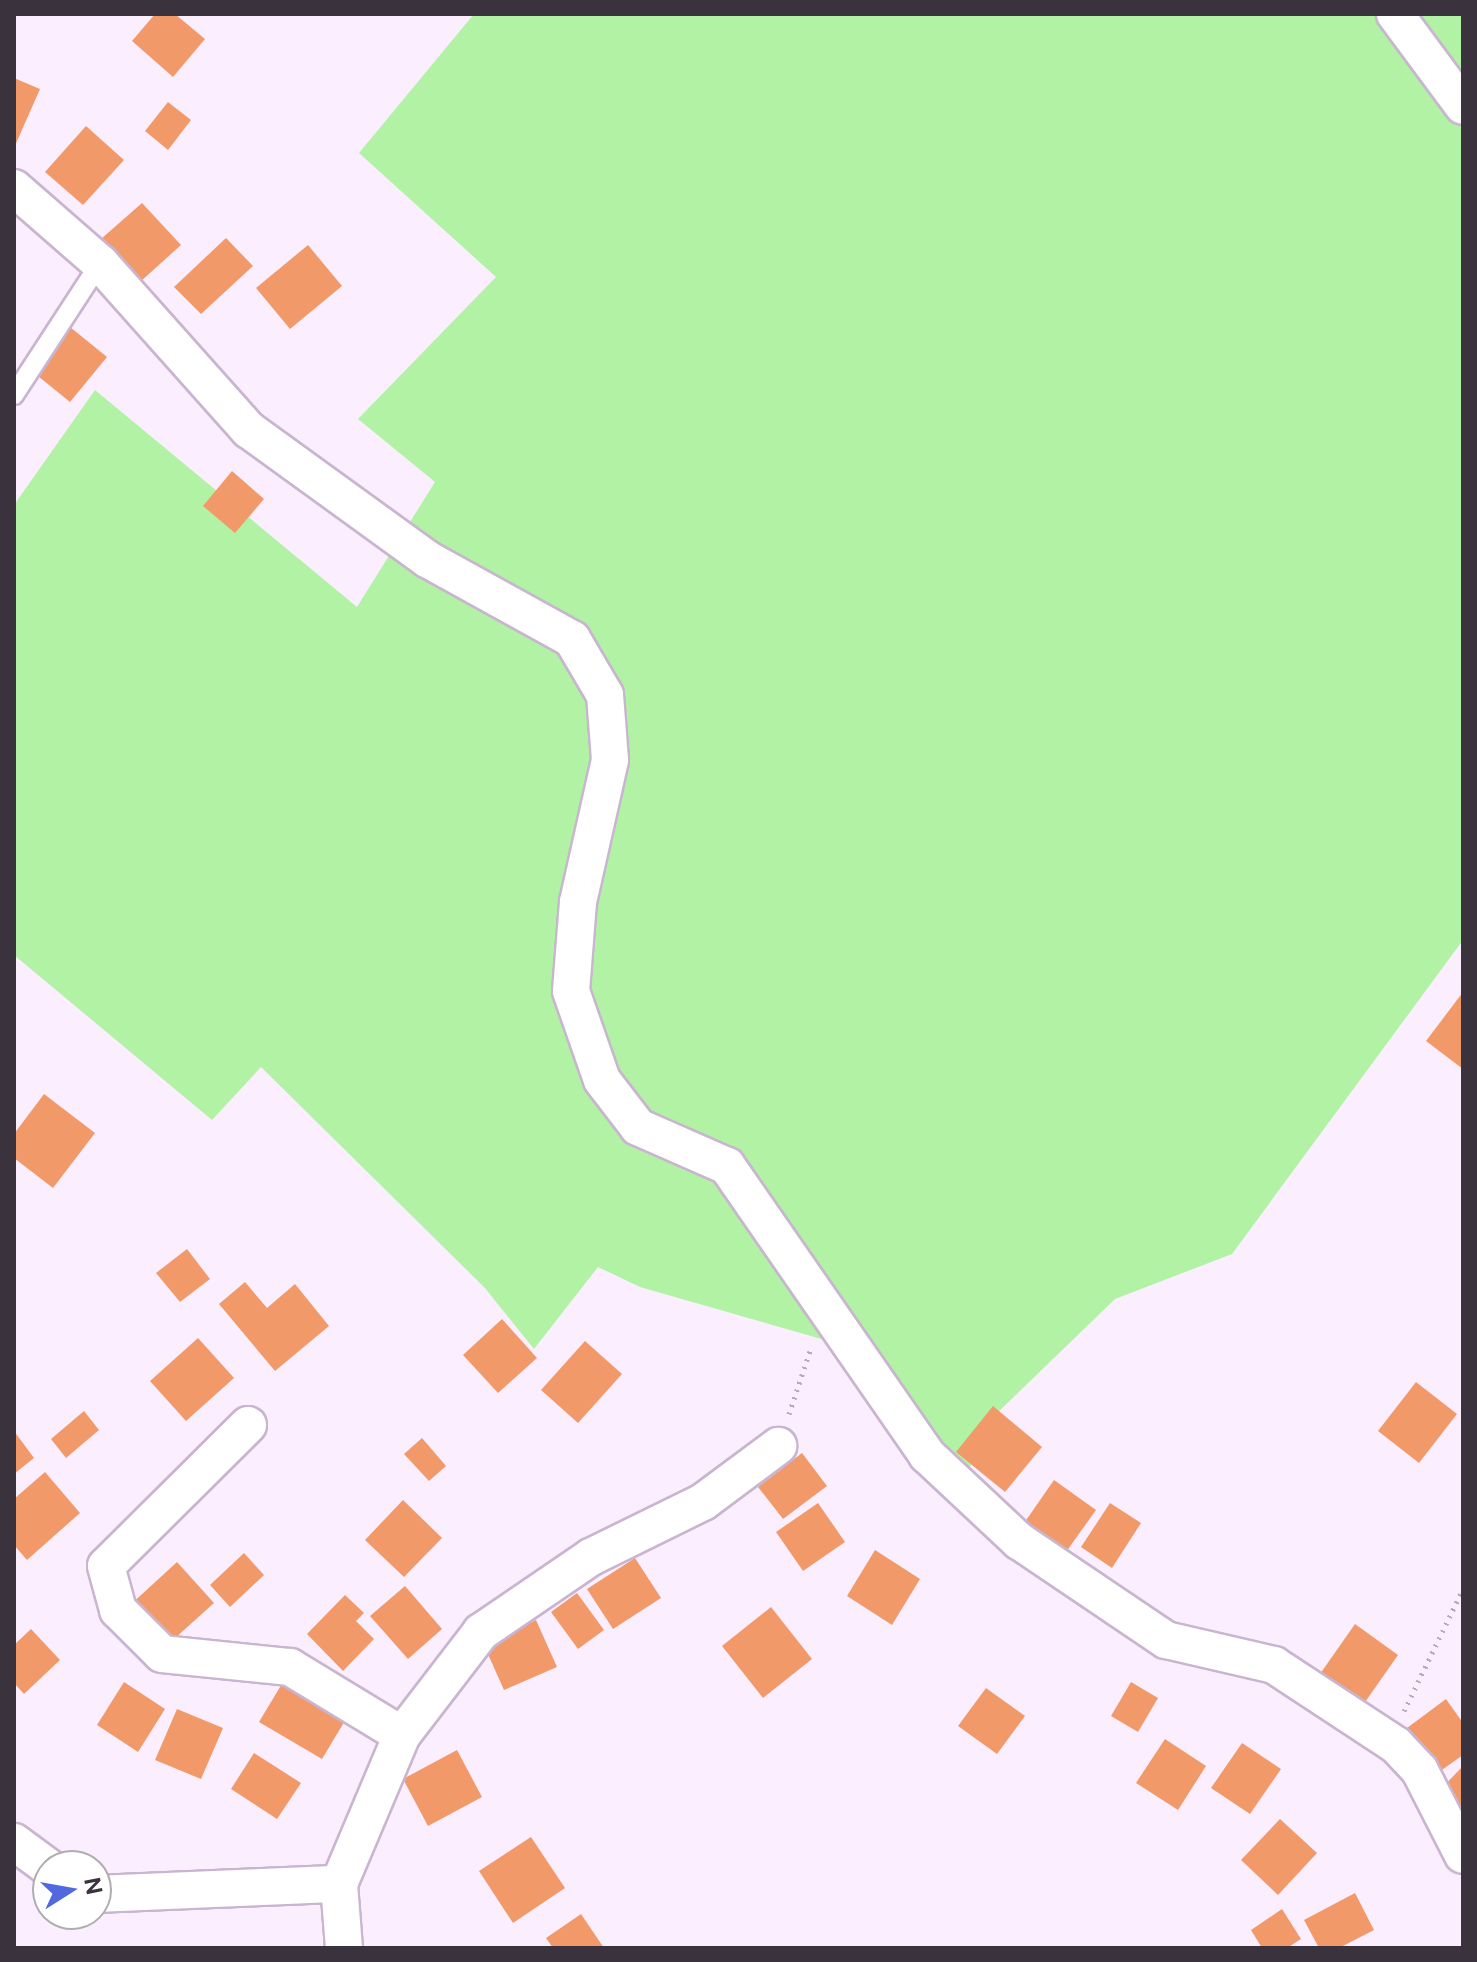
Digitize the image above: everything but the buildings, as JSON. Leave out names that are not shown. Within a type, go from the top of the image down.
[{"type":"street","points":[[1395,14],[1463,106]]},
{"type":"street","points":[[14,188],[100,263],[249,430],[427,559],[572,639],[605,695],[610,760],[578,902],[571,991],[602,1080],[638,1127],[727,1166],[927,1455],[1019,1541],[1166,1640],[1274,1665],[1389,1742],[1420,1771],[1463,1855]]},
{"type":"street","points":[[248,1425],[106,1566],[118,1610],[162,1654],[290,1667],[402,1735]]},
{"type":"street","points":[[344,1948],[339,1884],[402,1735],[481,1632],[591,1557],[703,1502],[778,1446]]},
{"type":"street","points":[[14,1842],[32,1855]]},
{"type":"street","points":[[112,1893],[339,1884]]},
{"type":"lane","points":[[14,395],[100,263]]},
{"type":"path","points":[[778,1446],[824,1309]]},
{"type":"path","points":[[1389,1742],[1463,1589]]},
{"type":"green space","points":[[474,14],[1463,14],[1463,940],[1232,1254],[1115,1299],[991,1419],[956,1499],[832,1342],[640,1287],[598,1267],[534,1349],[484,1287],[261,1067],[212,1120],[14,955],[14,505],[95,390],[357,607],[435,482],[358,419],[496,277],[359,153]]}]
